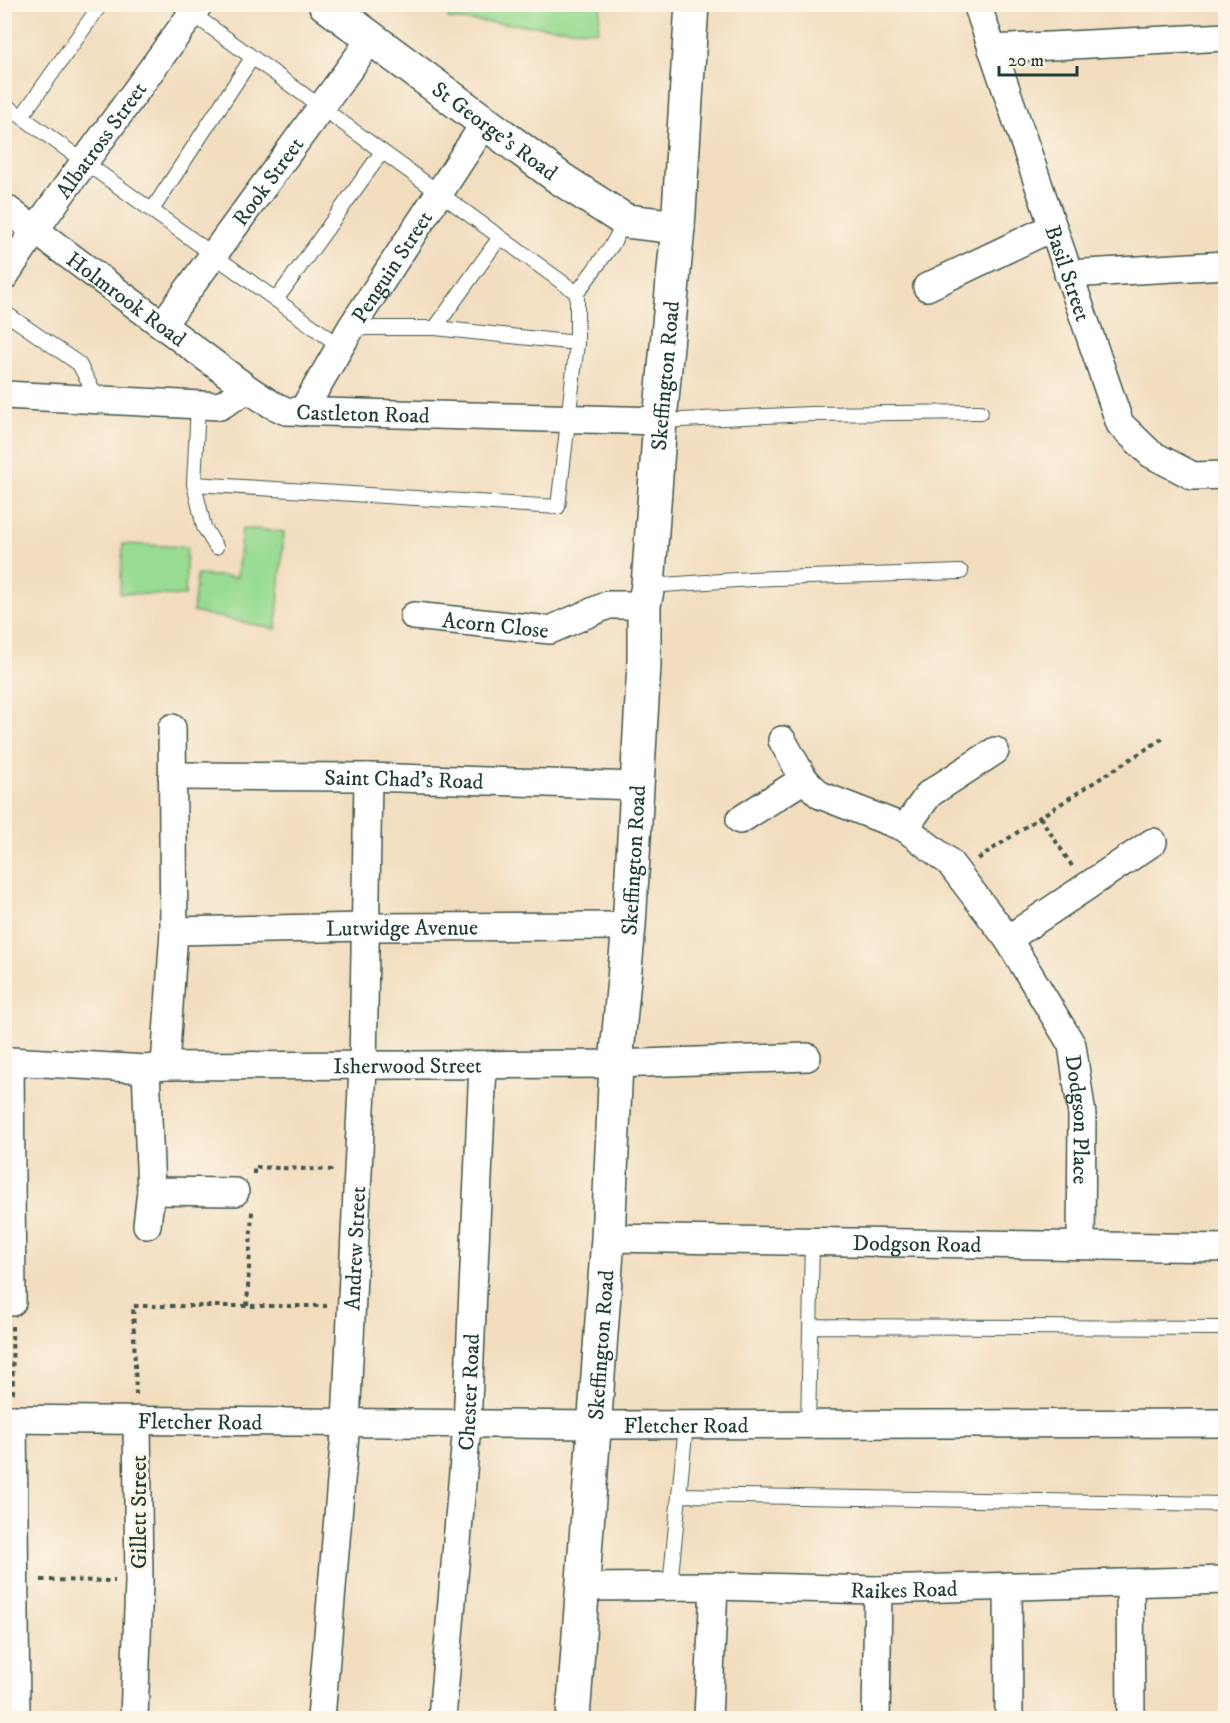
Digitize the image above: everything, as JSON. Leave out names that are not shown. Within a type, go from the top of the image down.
[{"type":"street","name":"St George's Road","points":[[325,4],[561,179],[626,221],[678,227]]},
{"type":"street","name":"Skeffington Road","points":[[573,1719],[608,1238],[616,1064],[629,926],[646,596],[678,227],[692,4]]},
{"type":"street","name":"Basil Street","points":[[977,4],[1120,424],[1151,454],[1193,476],[1226,476]]},
{"type":"street","name":"Albatross Street","points":[[4,277],[35,230],[86,162],[190,8]]},
{"type":"street","points":[[993,49],[1226,37]]},
{"type":"street","name":"Rook Street","points":[[163,324],[370,39]]},
{"type":"street","name":"Penguin Street","points":[[302,412],[346,337],[485,123]]},
{"type":"street","name":"Holmrook Road","points":[[4,207],[248,389]]},
{"type":"street","points":[[927,288],[1053,228]]},
{"type":"street","points":[[1068,274],[1226,265]]},
{"type":"street","points":[[4,395],[220,406],[248,389]]},
{"type":"street","name":"Castleton Road","points":[[248,389],[286,411],[660,421]]},
{"type":"street","name":"Acorn Close","points":[[414,616],[550,630],[608,605],[646,596]]},
{"type":"street","points":[[147,1225],[151,1191],[156,1067],[174,931],[172,728]]},
{"type":"street","name":"Dodgson Place","points":[[782,740],[804,779],[820,795],[905,828],[949,862],[1008,939],[1071,1045],[1082,1115],[1081,1245]]},
{"type":"street","points":[[905,828],[929,794],[995,751]]},
{"type":"street","name":"Saint Chad's Road","points":[[172,776],[368,777],[637,786]]},
{"type":"street","name":"Andrew Street","points":[[321,1719],[346,1422],[352,1306],[363,1067],[368,777]]},
{"type":"street","points":[[740,820],[804,779]]},
{"type":"street","points":[[1008,939],[1153,842]]},
{"type":"street","name":"Lutwidge Avenue","points":[[174,931],[366,927],[629,926]]},
{"type":"street","name":"Isherwood Street","points":[[12,1302],[10,1061],[156,1067],[363,1067],[616,1064],[807,1057]]},
{"type":"street","name":"Chester Road","points":[[442,1719],[467,1425],[483,1065]]},
{"type":"street","points":[[151,1191],[247,1191]]},
{"type":"street","name":"Dodgson Road","points":[[608,1238],[1226,1248]]},
{"type":"street","points":[[9,1419],[15,1580],[16,1719]]},
{"type":"street","name":"Fletcher Road","points":[[9,1419],[467,1425],[1226,1424]]},
{"type":"street","name":"Gillett Street","points":[[134,1719],[138,1581],[137,1420]]},
{"type":"street","name":"Raikes Road","points":[[583,1587],[714,1586],[878,1590],[1226,1580]]},
{"type":"street","points":[[1130,1583],[1131,1719]]},
{"type":"street","points":[[708,1719],[714,1586]]},
{"type":"street","points":[[1008,1586],[1009,1719]]},
{"type":"street","points":[[876,1719],[878,1590]]},
{"type":"lane","points":[[22,116],[101,4]]},
{"type":"lane","points":[[190,8],[252,58],[577,293]]},
{"type":"lane","points":[[152,210],[252,58]]},
{"type":"lane","points":[[4,104],[276,300],[346,337],[435,328],[577,343]]},
{"type":"lane","points":[[276,300],[382,152]]},
{"type":"lane","points":[[194,484],[558,507],[577,343],[577,293],[612,245],[626,221]]},
{"type":"lane","points":[[435,328],[500,237]]},
{"type":"lane","points":[[4,312],[79,364],[98,400]]},
{"type":"lane","points":[[198,405],[194,484],[204,527],[216,547]]},
{"type":"lane","points":[[660,421],[811,414],[981,412]]},
{"type":"lane","points":[[646,596],[751,579],[962,572]]},
{"type":"lane","points":[[808,1425],[812,1241]]},
{"type":"lane","points":[[810,1326],[1226,1328]]},
{"type":"lane","points":[[670,1586],[686,1425]]},
{"type":"lane","points":[[679,1495],[1226,1504]]},
{"type":"path","points":[[957,873],[1166,737]]},
{"type":"path","points":[[1040,817],[1086,886]]},
{"type":"path","points":[[247,1306],[247,1191],[254,1167],[358,1171]]},
{"type":"path","points":[[9,1419],[12,1302]]},
{"type":"path","points":[[137,1420],[133,1306],[352,1306]]},
{"type":"path","points":[[15,1580],[138,1581]]},
{"type":"green space","points":[[449,4],[601,5],[598,31],[448,19]]},
{"type":"green space","points":[[242,528],[284,532],[276,629],[193,612],[197,575],[237,577]]},
{"type":"green space","points":[[123,544],[187,547],[185,596],[120,593]]}]
